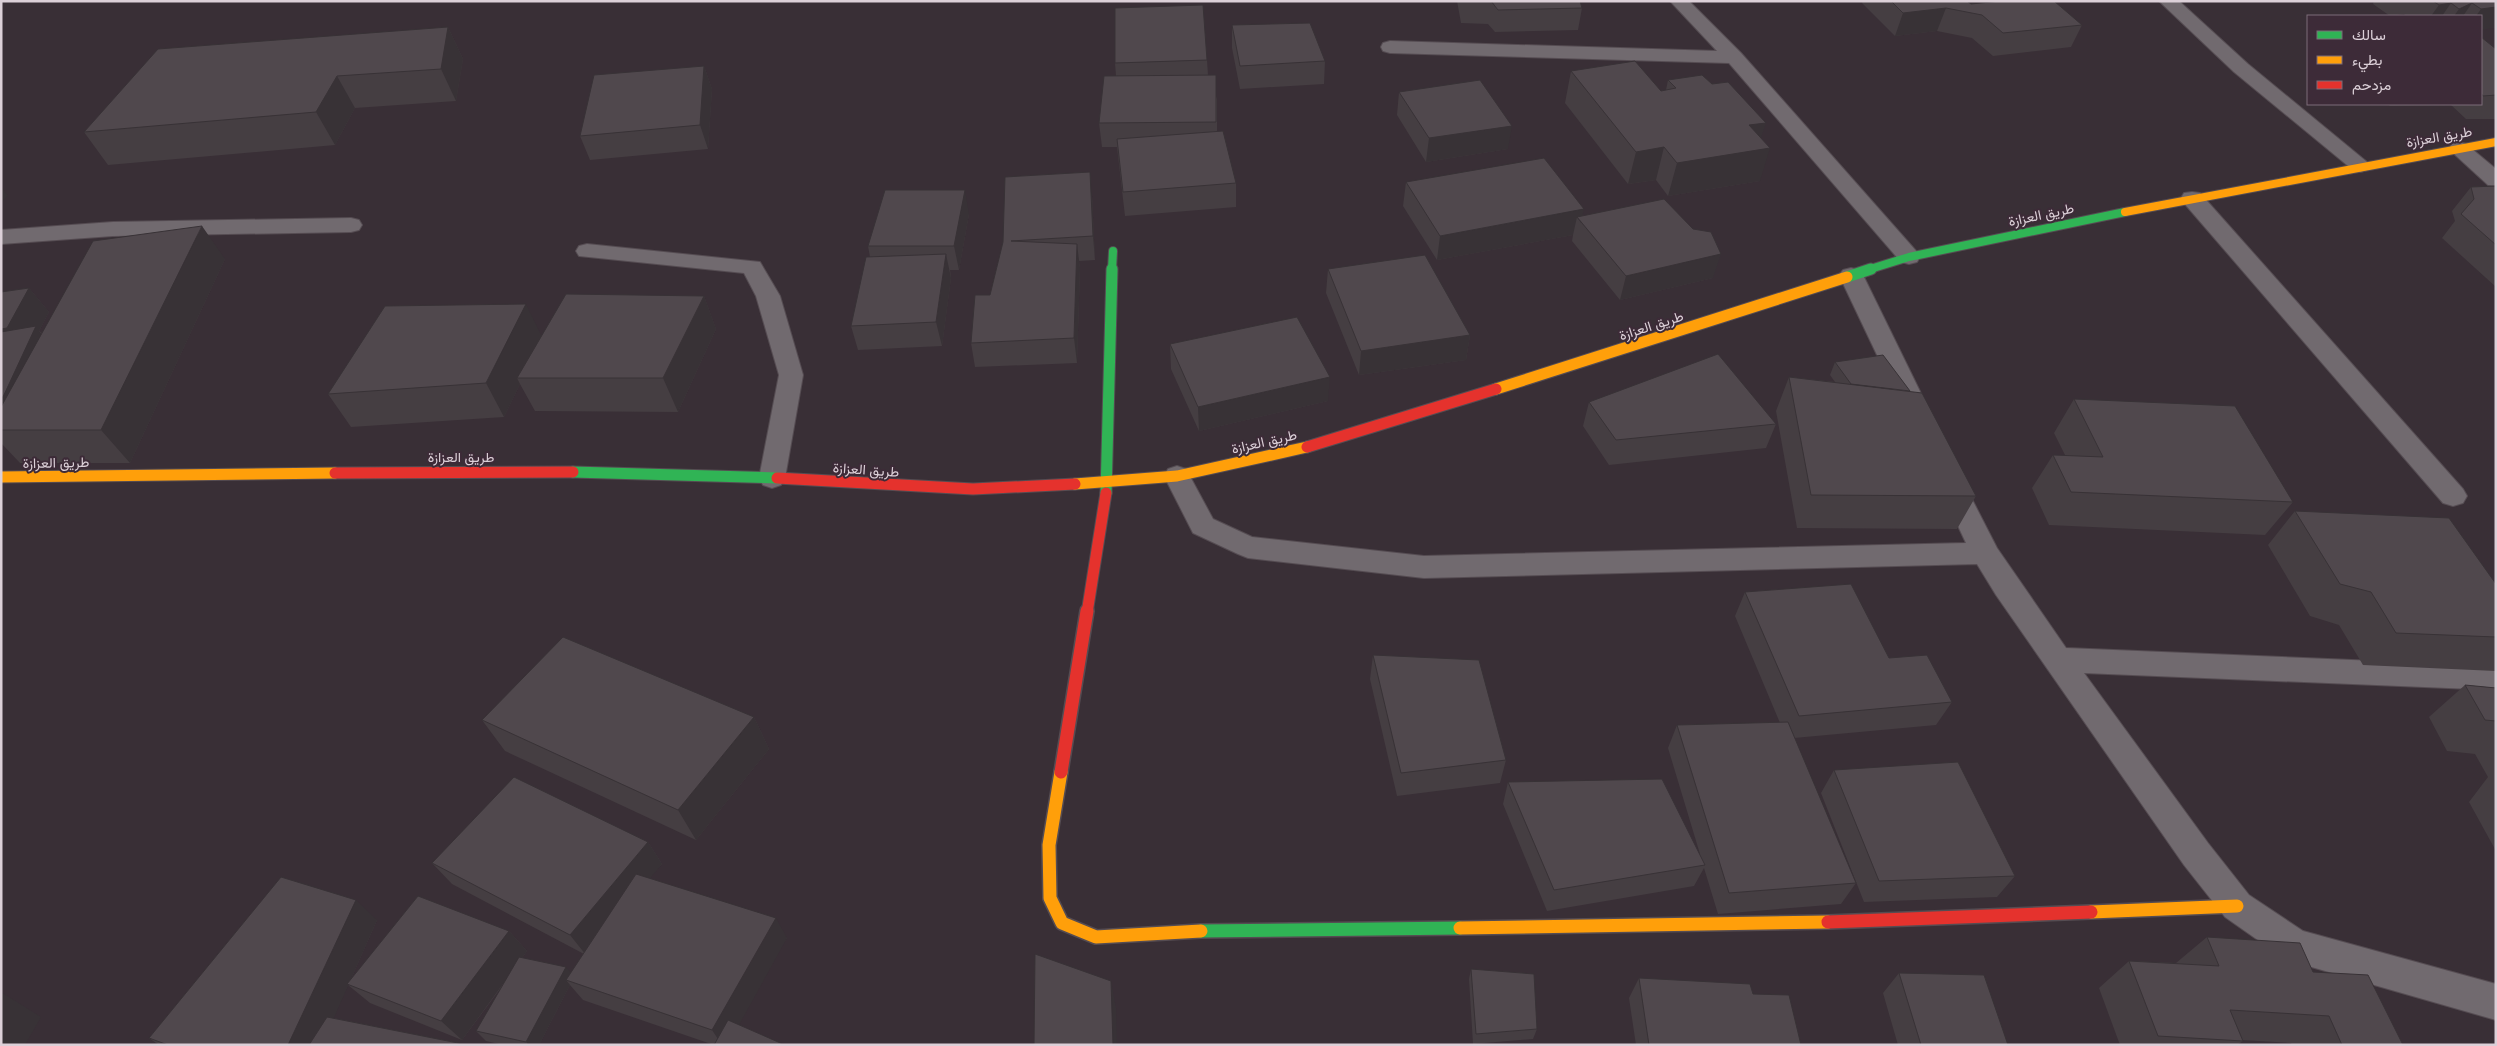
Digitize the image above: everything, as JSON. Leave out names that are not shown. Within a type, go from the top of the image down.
[{"type":"street","points":[[1679,1],[1734,57],[1909,257]]},
{"type":"street","points":[[2168,1],[2241,68],[2360,166]]},
{"type":"street","points":[[1390,47],[1734,57]]},
{"type":"street","name":"طريق العزازة","points":[[1,477],[476,470],[772,478],[973,489],[1108,484],[1178,476],[1306,447],[1608,354],[1909,257],[2192,198],[2496,142]]},
{"type":"street","points":[[2459,148],[2496,180]]},
{"type":"street","points":[[2192,198],[2453,496]]},
{"type":"street","points":[[1,237],[113,229],[351,225]]},
{"type":"street","points":[[587,251],[752,267],[768,296],[791,375],[772,478]]},
{"type":"street","points":[[1112,251],[1108,484],[1049,845],[1050,898],[1062,923],[1096,937],[1169,930],[1736,925],[2237,906]]},
{"type":"street","points":[[1851,275],[1985,553],[2006,587],[2196,854],[2237,906],[2294,945],[2496,1002]]},
{"type":"street","points":[[1178,476],[1202,526],[1248,547],[1424,567],[1985,553]]},
{"type":"street","points":[[2058,660],[2496,678]]},
{"type":"building","points":[[1491,1],[1580,1],[1582,8],[1498,10]]},
{"type":"building","points":[[1891,1],[1967,1],[1971,4],[2000,1],[2054,1],[2082,25],[2003,33],[1982,15],[1946,8],[1903,13]]},
{"type":"building","points":[[2433,1],[2496,1],[2496,7],[2481,9],[2472,3],[2459,9],[2451,3],[2439,5]]},
{"type":"building","points":[[1203,5],[1207,60],[1115,63],[1115,8]]},
{"type":"building","points":[[1310,23],[1325,61],[1240,66],[1232,25]]},
{"type":"building","points":[[448,27],[441,69],[337,76],[316,112],[84,132],[158,49]]},
{"type":"building","points":[[2482,38],[2496,49],[2496,95],[2483,96]]},
{"type":"building","points":[[1635,61],[1661,91],[1676,88],[1668,80],[1702,75],[1712,84],[1728,82],[1766,123],[1749,125],[1770,148],[1677,163],[1664,147],[1636,152],[1571,71]]},
{"type":"building","points":[[704,66],[700,125],[580,136],[594,75]]},
{"type":"building","points":[[1216,75],[1216,122],[1099,123],[1104,76]]},
{"type":"building","points":[[1480,80],[1512,126],[1429,138],[1399,92]]},
{"type":"building","points":[[1223,131],[1236,183],[1123,192],[1117,139]]},
{"type":"building","points":[[1544,158],[1584,209],[1440,236],[1406,182]]},
{"type":"building","points":[[1090,172],[1093,236],[1011,241],[1077,244],[1074,338],[971,343],[975,295],[990,295],[1003,242],[1005,177]]},
{"type":"building","points":[[2496,186],[2496,245],[2461,214],[2474,199],[2471,187]]},
{"type":"building","points":[[885,190],[965,190],[954,246],[868,246]]},
{"type":"building","points":[[1664,199],[1693,229],[1711,232],[1721,254],[1626,276],[1577,217]]},
{"type":"building","points":[[202,226],[101,430],[1,430],[1,407],[93,241]]},
{"type":"building","points":[[946,254],[936,322],[851,326],[866,257]]},
{"type":"building","points":[[1425,255],[1470,335],[1361,351],[1328,269]]},
{"type":"building","points":[[29,288],[7,328],[1,329],[1,292]]},
{"type":"building","points":[[566,294],[704,296],[663,378],[517,378]]},
{"type":"building","points":[[526,304],[486,383],[328,394],[385,306]]},
{"type":"building","points":[[1297,317],[1330,377],[1198,407],[1170,344]]},
{"type":"building","points":[[36,326],[3,397],[1,397],[1,332]]},
{"type":"building","points":[[1718,354],[1776,424],[1616,440],[1589,402]]},
{"type":"building","points":[[1883,355],[1910,391],[1851,384],[1835,362]]},
{"type":"building","points":[[1789,377],[1922,393],[1976,496],[1811,495]]},
{"type":"building","points":[[2074,399],[2235,406],[2293,502],[2071,492],[2053,455],[2103,457]]},
{"type":"building","points":[[2295,511],[2449,518],[2496,584],[2496,637],[2396,633],[2371,592],[2340,584]]},
{"type":"building","points":[[1851,584],[1889,658],[1927,655],[1952,702],[1799,716],[1745,592]]},
{"type":"building","points":[[563,637],[754,717],[678,810],[482,720]]},
{"type":"building","points":[[1373,655],[1479,660],[1506,760],[1401,773]]},
{"type":"building","points":[[2465,685],[2496,688],[2496,721],[2485,720]]},
{"type":"building","points":[[1788,722],[1856,883],[1729,893],[1677,725]]},
{"type":"building","points":[[1958,762],[2015,876],[1879,881],[1834,770]]},
{"type":"building","points":[[514,777],[648,842],[570,935],[432,863]]},
{"type":"building","points":[[1662,779],[1705,865],[1554,890],[1508,782]]},
{"type":"building","points":[[636,874],[776,918],[712,1030],[566,980]]},
{"type":"building","points":[[281,877],[356,900],[288,1045],[168,1045],[149,1038]]},
{"type":"building","points":[[418,896],[509,931],[441,1021],[347,984]]},
{"type":"building","points":[[2207,937],[2300,943],[2313,972],[2368,975],[2403,1045],[2342,1045],[2329,1016],[2230,1010],[2243,1041],[2158,1036],[2129,961],[2219,966]]},
{"type":"building","points":[[1035,954],[1111,981],[1113,1045],[1034,1045]]},
{"type":"building","points":[[519,957],[566,967],[526,1042],[476,1031]]},
{"type":"building","points":[[1471,969],[1534,974],[1537,1029],[1476,1034]]},
{"type":"building","points":[[1899,973],[1984,975],[2008,1045],[1921,1045]]},
{"type":"building","points":[[1639,978],[1750,984],[1753,994],[1789,995],[1801,1045],[1649,1045]]},
{"type":"building","points":[[327,1017],[468,1045],[309,1045]]},
{"type":"building","points":[[728,1020],[785,1045],[714,1045]]},
{"type":"traffic: fast","points":[[1847,277],[1909,257],[2125,212]]},
{"type":"traffic: fast","points":[[1106,493],[1113,251]]},
{"type":"traffic: fast","points":[[573,472],[777,478]]},
{"type":"traffic: fast","points":[[1201,931],[1460,928]]},
{"type":"traffic: slow","points":[[2125,212],[2496,142]]},
{"type":"traffic: slow","points":[[1496,389],[1847,277]]},
{"type":"traffic: slow","points":[[1075,484],[1177,476],[1307,447]]},
{"type":"traffic: slow","points":[[1,477],[335,473]]},
{"type":"traffic: slow","points":[[1061,772],[1049,845],[1050,898],[1062,923],[1096,937],[1201,931]]},
{"type":"traffic: slow","points":[[2091,912],[2237,906]]},
{"type":"traffic: slow","points":[[1460,928],[1828,922]]},
{"type":"traffic: jam","points":[[1307,447],[1496,389]]},
{"type":"traffic: jam","points":[[335,473],[573,472]]},
{"type":"traffic: jam","points":[[777,478],[973,489],[1075,484]]},
{"type":"traffic: jam","points":[[1061,772],[1106,493]]},
{"type":"traffic: jam","points":[[1828,922],[2091,912]]}]
